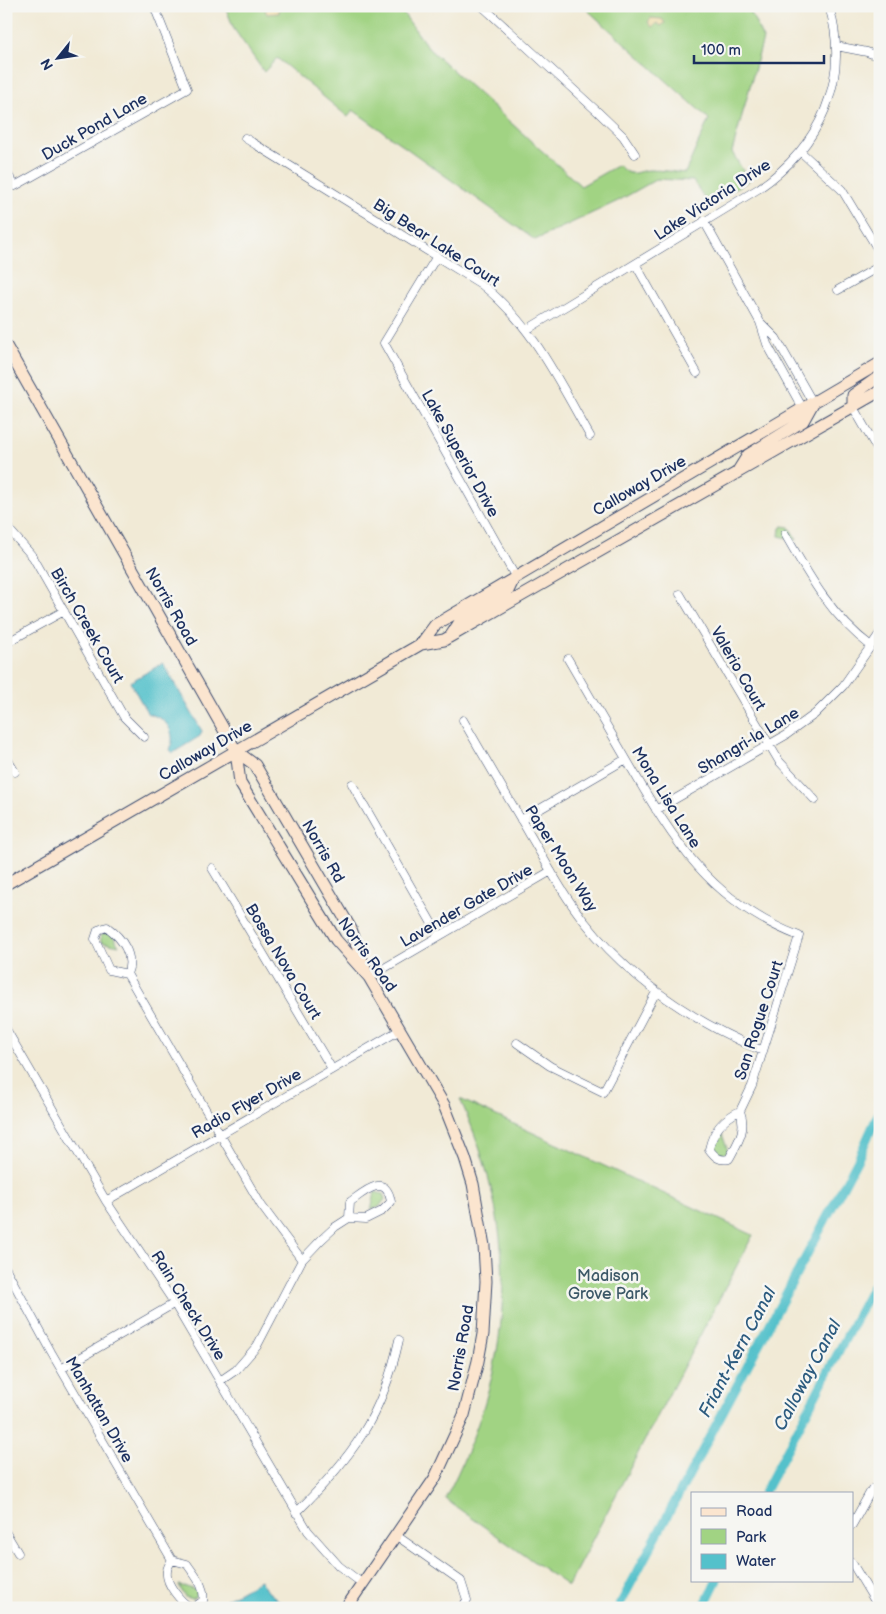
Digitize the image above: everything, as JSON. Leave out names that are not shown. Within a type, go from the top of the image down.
[{"type":"main road","name":"Norris Road","points":[[6,346],[236,751],[240,782],[336,940],[369,977],[444,1104],[465,1158],[480,1218],[486,1281],[478,1361],[464,1415],[435,1478],[346,1608]]},
{"type":"main road","name":"Calloway Drive","points":[[421,644],[435,625],[515,576],[880,363]]},
{"type":"main road","points":[[853,407],[853,395],[880,376]]},
{"type":"main road","name":"Calloway Drive","points":[[6,884],[421,644],[444,640],[880,391]]},
{"type":"main road","points":[[737,472],[748,455],[803,421],[808,406]]},
{"type":"main road","points":[[451,636],[460,620],[508,591],[515,576]]},
{"type":"main road","name":"Norris Rd","points":[[236,751],[255,766],[327,888],[351,929],[369,977]]},
{"type":"street","name":"Duck Pond Lane","points":[[6,172],[15,186],[187,89],[154,6]]},
{"type":"street","points":[[482,6],[623,136],[635,154]]},
{"type":"street","name":"Lake Victoria Drive","points":[[528,329],[636,265],[774,178],[801,152],[812,136],[828,101],[836,66],[836,46],[829,6]]},
{"type":"street","points":[[836,46],[867,52],[880,57]]},
{"type":"street","name":"Big Bear Lake Court","points":[[245,138],[437,256],[498,297],[528,329],[590,436]]},
{"type":"street","points":[[801,152],[842,190],[880,253]]},
{"type":"street","points":[[704,221],[760,322],[767,344],[808,406]]},
{"type":"street","name":"Lake Superior Drive","points":[[437,256],[384,342],[515,576]]},
{"type":"street","points":[[636,265],[697,373]]},
{"type":"street","points":[[838,290],[880,266]]},
{"type":"street","points":[[760,322],[776,338],[808,406]]},
{"type":"street","points":[[853,407],[880,454]]},
{"type":"street","name":"Birch Creek Court","points":[[6,526],[33,557],[124,718],[144,737]]},
{"type":"street","points":[[785,534],[832,610],[871,646]]},
{"type":"street","name":"Valerio Court","points":[[680,594],[768,745],[791,777],[815,800]]},
{"type":"street","points":[[6,643],[64,611]]},
{"type":"street","name":"Shangri-la Lane","points":[[656,810],[799,726],[830,701],[880,633]]},
{"type":"street","name":"Mona Lisa Lane","points":[[568,659],[678,845],[707,878],[749,911],[799,936]]},
{"type":"street","name":"Paper Moon Way","points":[[463,720],[551,871],[584,922],[607,948],[656,992],[709,1026],[764,1050]]},
{"type":"street","points":[[6,757],[15,772]]},
{"type":"street","points":[[521,820],[626,759]]},
{"type":"street","points":[[352,784],[439,936]]},
{"type":"street","name":"Bossa Nova Court","points":[[212,868],[332,1069]]},
{"type":"street","name":"Lavender Gate Drive","points":[[369,977],[551,871]]},
{"type":"street","points":[[127,974],[130,958],[125,947],[115,933],[107,927],[98,930],[94,939],[110,970],[127,974],[261,1205],[302,1260]]},
{"type":"street","name":"San Rogue Court","points":[[740,1111],[744,1121],[744,1131],[729,1159],[722,1160],[715,1157],[709,1149],[711,1140],[723,1121],[740,1111],[752,1086],[799,936]]},
{"type":"street","points":[[517,1043],[550,1066],[604,1092],[656,992]]},
{"type":"street","name":"Rain Check Drive","points":[[6,1029],[106,1201],[174,1304],[296,1513],[322,1550],[363,1584]]},
{"type":"street","name":"Radio Flyer Drive","points":[[106,1201],[400,1030]]},
{"type":"street","points":[[220,1381],[236,1370],[257,1346],[302,1260],[335,1226],[349,1218],[366,1219],[382,1210],[391,1202],[389,1191],[385,1186],[377,1186],[362,1193],[350,1202],[349,1218]]},
{"type":"street","name":"Manhattan Drive","points":[[6,1270],[172,1560],[187,1564],[205,1593],[203,1602],[192,1608],[182,1603],[168,1579],[167,1571],[172,1560]]},
{"type":"street","points":[[61,1369],[174,1304]]},
{"type":"street","points":[[296,1513],[341,1466],[367,1429],[387,1387],[399,1340]]},
{"type":"street","points":[[854,1521],[872,1488]]},
{"type":"street","points":[[6,1533],[18,1553]]},
{"type":"street","points":[[397,1536],[461,1581],[467,1600],[462,1608]]},
{"type":"street","points":[[854,1565],[879,1608]]},
{"type":"green space","points":[[225,6],[398,6],[429,49],[581,186],[618,165],[630,173],[650,170],[685,173],[709,119],[583,6],[748,6],[763,39],[732,152],[749,181],[711,201],[705,199],[693,181],[657,179],[618,201],[535,240],[353,110],[348,117],[277,58],[264,72],[234,29]]},
{"type":"green space","points":[[783,526],[789,527],[797,540],[779,536],[780,528]]},
{"type":"green space","points":[[106,933],[112,934],[119,946],[101,942],[101,935]]},
{"type":"green space","name":"Madison Grove Park","points":[[460,1099],[753,1235],[568,1586],[445,1499],[468,1449],[486,1399],[497,1350],[502,1301],[501,1251],[494,1202],[480,1151]]},
{"type":"green space","points":[[722,1134],[728,1151],[723,1155],[718,1154],[715,1148]]},
{"type":"green space","points":[[375,1192],[383,1194],[385,1199],[379,1207],[371,1210]]},
{"type":"green space","points":[[179,1585],[197,1590],[197,1595],[192,1599],[185,1597]]},
{"type":"sand","points":[[271,6],[279,6],[279,13],[267,14],[265,10]]},
{"type":"sand","points":[[651,18],[662,19],[665,23],[661,26],[657,23],[652,27],[648,22]]},
{"type":"water","points":[[163,663],[202,731],[200,736],[173,753],[170,750],[172,737],[168,726],[160,718],[148,714],[130,682]]},
{"type":"water","points":[[260,1580],[266,1590],[288,1608],[211,1608]]},
{"type":"waterway","name":"Friant-Kern Canal","points":[[618,1608],[858,1159],[880,1110]]},
{"type":"waterway","name":"Calloway Canal","points":[[765,1492],[880,1273]]},
{"type":"waterway","name":"Calloway Canal","points":[[703,1608],[716,1582]]}]
